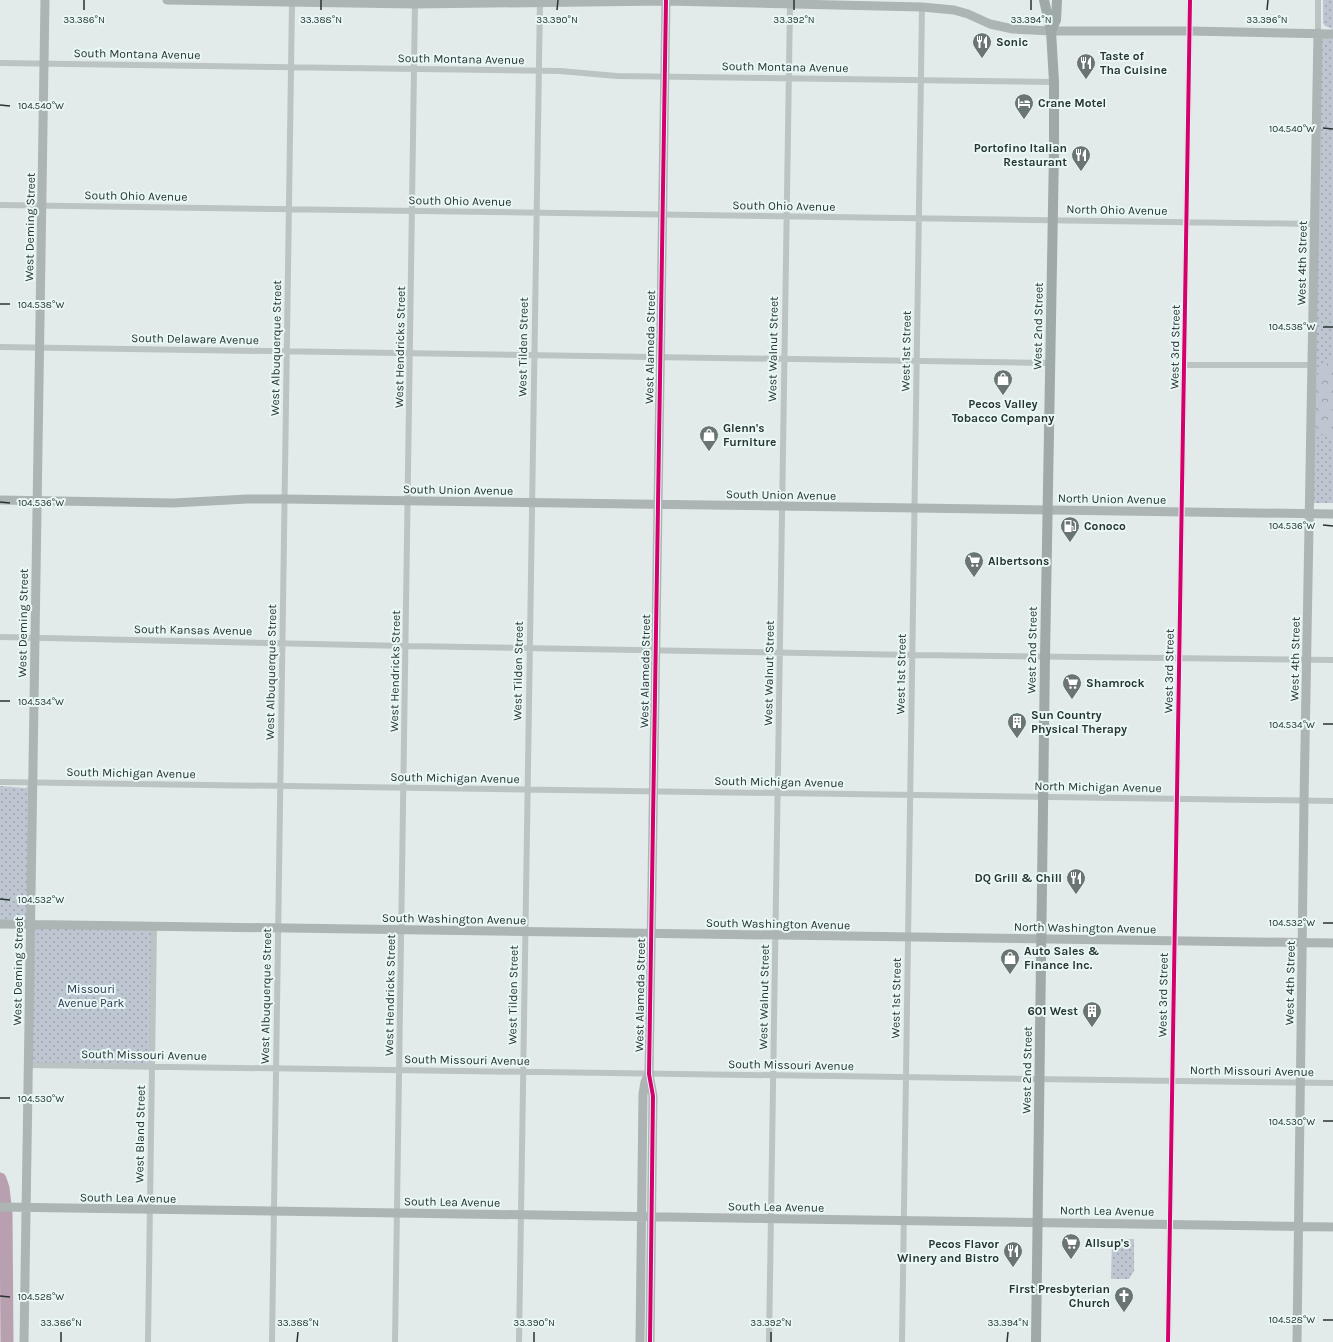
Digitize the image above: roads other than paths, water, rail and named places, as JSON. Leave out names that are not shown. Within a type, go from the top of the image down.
[{"type":"main road","name":"West 2nd Street","points":[[1036,1342],[1054,82],[1051,31],[1044,0]]},
{"type":"main road","name":"West 2nd Street","points":[[1051,31],[1056,20],[1057,0]]},
{"type":"street","name":"West Deming Street","points":[[24,1342],[45,0]]},
{"type":"street","points":[[167,0],[292,2],[666,1],[922,7],[958,11],[1002,28],[1051,31],[1190,31],[1333,34]]},
{"type":"street","name":"West 3rd Street","points":[[1168,1342],[1190,0]]},
{"type":"street","name":"West 4th Street","points":[[1297,1342],[1304,801],[1318,0]]},
{"type":"street","name":"West Tilden Street","points":[[519,1342],[540,1]]},
{"type":"street","name":"West Alameda Street","points":[[650,1342],[653,1096],[649,1074],[666,1]]},
{"type":"street","name":"West Albuquerque Street","points":[[272,1342],[292,2]]},
{"type":"street","name":"West Hendricks Street","points":[[395,1342],[416,2]]},
{"type":"street","name":"West Walnut Street","points":[[769,1342],[790,4]]},
{"type":"street","name":"West 1st Street","points":[[902,1342],[922,7]]},
{"type":"street","name":"South Montana Avenue","points":[[0,63],[539,71],[617,76],[665,77],[1054,82]]},
{"type":"street","name":"South Ohio Avenue","points":[[0,205],[919,219]]},
{"type":"street","name":"North Ohio Avenue","points":[[919,219],[1315,224]]},
{"type":"street","name":"South Delaware Avenue","points":[[0,347],[1050,363]]},
{"type":"street","points":[[1184,365],[1312,365]]},
{"type":"street","name":"South Union Avenue","points":[[0,500],[178,503],[247,499],[285,499],[915,508]]},
{"type":"street","name":"North Union Avenue","points":[[915,508],[1333,514]]},
{"type":"street","name":"South Kansas Avenue","points":[[0,637],[282,644],[913,655],[1333,660]]},
{"type":"street","name":"South Michigan Avenue","points":[[0,782],[910,796]]},
{"type":"street","name":"North Michigan Avenue","points":[[910,796],[1333,801]]},
{"type":"street","name":"South Washington Avenue","points":[[0,924],[908,938]]},
{"type":"street","name":"West Bland Street","points":[[148,1342],[154,927]]},
{"type":"street","name":"North Washington Avenue","points":[[908,938],[1333,943]]},
{"type":"street","name":"South Missouri Avenue","points":[[28,1064],[906,1077]]},
{"type":"street","name":"West Alameda Street","points":[[640,1342],[643,1094],[645,1082],[649,1074]]},
{"type":"street","name":"North Missouri Avenue","points":[[906,1077],[1333,1083]]},
{"type":"street","name":"South Lea Avenue","points":[[0,1207],[904,1221]]},
{"type":"street","name":"North Lea Avenue","points":[[904,1221],[1333,1227]]},
{"type":"waterway","points":[[0,1179],[3,1188],[6,1214],[7,1342]]},
{"type":"place","name":"Sonic","points":[[982,59]]},
{"type":"place","name":"Taste of Tha Cuisine","points":[[1086,80]]},
{"type":"place","name":"Crane Motel","points":[[1024,120]]},
{"type":"place","name":"Portofino Italian Restaurant","points":[[1081,172]]},
{"type":"place","name":"Pecos Valley Tobacco Company","points":[[1003,396]]},
{"type":"place","name":"Glenn's Furniture","points":[[709,452]]},
{"type":"place","name":"Conoco","points":[[1070,543]]},
{"type":"place","name":"Albertsons","points":[[974,578]]},
{"type":"place","name":"Shamrock","points":[[1072,700]]},
{"type":"place","name":"Sun Country Physical Therapy","points":[[1017,739]]},
{"type":"place","name":"DQ Grill & Chill","points":[[1076,895]]},
{"type":"place","name":"Auto Sales & Finance Inc.","points":[[1010,975]]},
{"type":"place","name":"601 West","points":[[1092,1028]]},
{"type":"place","name":"Allsup's","points":[[1071,1260]]},
{"type":"place","name":"Pecos Flavor Winery and Bistro","points":[[1013,1268]]},
{"type":"place","name":"First Presbyterian Church","points":[[1124,1313]]},
{"type":"park label","name":"Missouri Avenue Park","points":[[91,996]]}]
